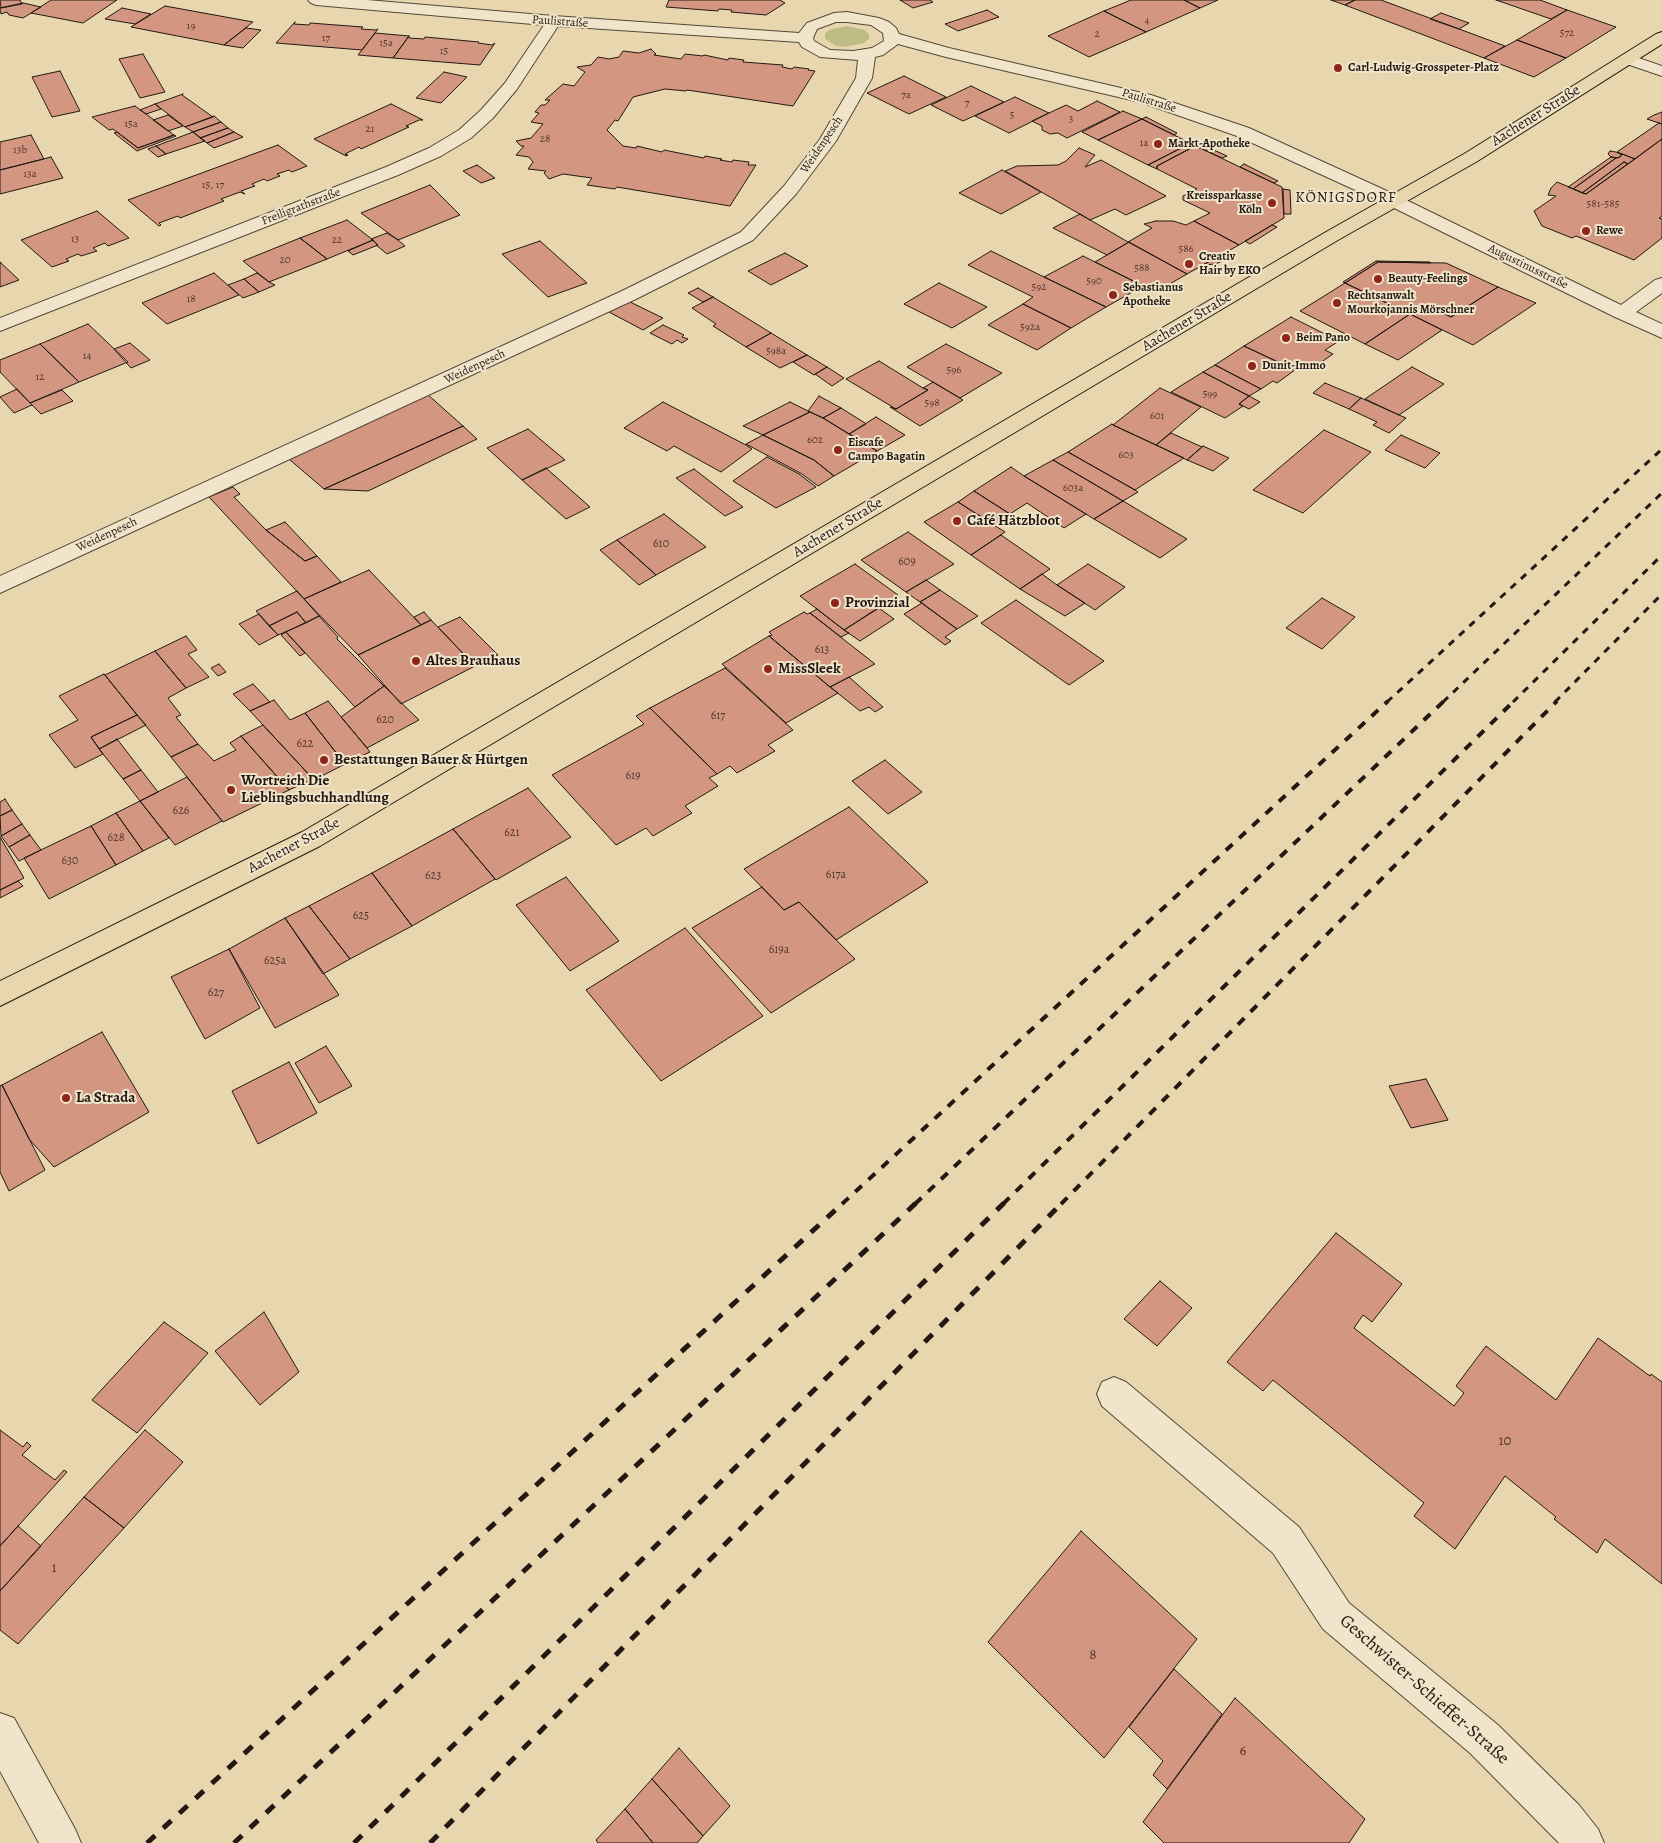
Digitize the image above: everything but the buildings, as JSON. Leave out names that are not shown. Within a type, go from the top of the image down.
[{"type":"main road","name":"Aachener Straße","points":[[0,994],[311,839],[1332,236],[1470,158],[1662,37]]},
{"type":"street","name":"Paulistraße","points":[[316,0],[554,21],[805,38],[812,26],[834,18],[842,11],[874,20],[891,31],[892,37],[956,54],[1145,98],[1243,132],[1394,202]]},
{"type":"street","name":"Freiligrathstraße","points":[[0,325],[392,171],[435,152],[465,134],[488,114],[511,86],[554,21]]},
{"type":"street","points":[[805,38],[808,44],[826,54],[853,56],[866,55],[885,48],[891,43],[892,37]]},
{"type":"street","name":"Weidenpesch","points":[[0,585],[629,296],[748,236],[790,190],[828,141],[864,78],[866,55]]},
{"type":"street","points":[[1627,59],[1662,71]]},
{"type":"street","name":"Augustinusstraße","points":[[1394,202],[1662,332]]},
{"type":"street","points":[[1622,313],[1662,284]]},
{"type":"street","name":"Geschwister-Schieffer-Straße","points":[[1114,1394],[1286,1540],[1336,1616],[1484,1739],[1566,1819],[1584,1843]]},
{"type":"street","points":[[0,1732],[61,1843]]},
{"type":"shaded area","points":[[846,26],[865,30],[869,35],[869,39],[864,43],[845,47],[836,46],[825,39],[825,34],[829,30]]},
{"type":"railway","points":[[1387,702],[1662,449]]},
{"type":"railway","points":[[1443,702],[1662,493]]},
{"type":"railway","points":[[1513,702],[1662,555]]},
{"type":"railway","points":[[1555,702],[1662,594]]},
{"type":"railway","points":[[842,1204],[1388,701]]},
{"type":"railway","points":[[915,1204],[1444,701]]},
{"type":"railway","points":[[1003,1204],[1514,701]]},
{"type":"railway","points":[[1061,1204],[1557,701]]},
{"type":"railway","points":[[147,1843],[843,1203]]},
{"type":"railway","points":[[234,1843],[916,1203]]},
{"type":"railway","points":[[354,1843],[1004,1203]]},
{"type":"railway","points":[[430,1843],[1062,1203]]},
{"type":"place","name":"Carl-Ludwig-Grosspeter-Platz","points":[[1338,68]]},
{"type":"place","name":"Markt-Apotheke","points":[[1158,144]]},
{"type":"place","name":"Kreissparkasse Köln","points":[[1272,203]]},
{"type":"place","name":"Rewe","points":[[1586,231]]},
{"type":"place","name":"Creativ Hair by EKO","points":[[1189,264]]},
{"type":"place","name":"Beauty-Feelings","points":[[1378,279]]},
{"type":"place","name":"Sebastianus Apotheke","points":[[1113,295]]},
{"type":"place","name":"Rechtsanwalt Mourkojannis Mörschner","points":[[1337,303]]},
{"type":"place","name":"Beim Pano","points":[[1286,338]]},
{"type":"place","name":"Dunit-Immo","points":[[1252,366]]},
{"type":"place","name":"Eiscafe Campo Bagatin","points":[[838,450]]},
{"type":"place","name":"Café Hätzbloot","points":[[957,521]]},
{"type":"place","name":"Provinzial","points":[[835,603]]},
{"type":"place","name":"Altes Brauhaus","points":[[416,661]]},
{"type":"place","name":"MissSleek","points":[[768,669]]},
{"type":"place","name":"Bestattungen Bauer & Hürtgen","points":[[324,760]]},
{"type":"place","name":"Wortreich Die Lieblingsbuchhandlung","points":[[231,790]]},
{"type":"place","name":"La Strada","points":[[66,1098]]},
{"type":"district","name":"KÖNIGSDORF","points":[[1346,198]]}]
